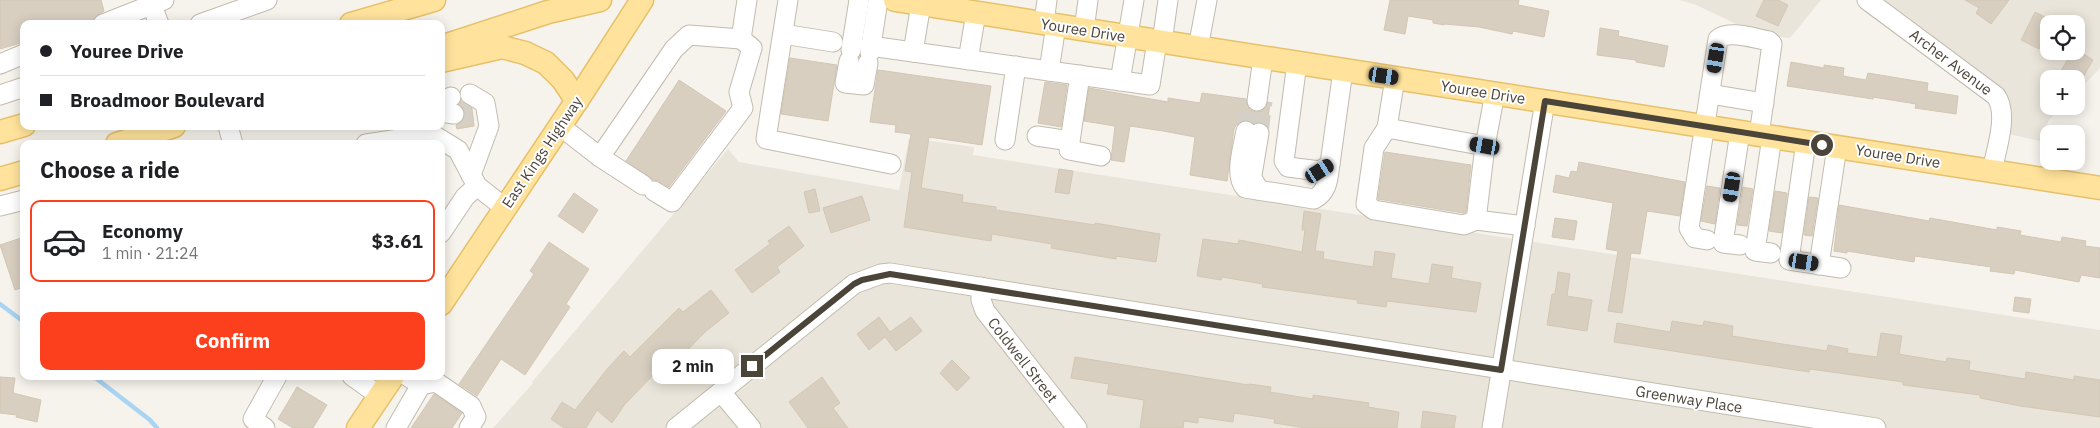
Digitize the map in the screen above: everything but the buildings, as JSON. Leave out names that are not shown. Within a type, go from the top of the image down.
[{"type":"main road","points":[[364,20],[434,0]]},
{"type":"main road","points":[[445,46],[548,12],[600,0]]},
{"type":"main road","name":"East Kings Highway","points":[[445,298],[642,0]]},
{"type":"main road","name":"Youree Drive","points":[[907,1],[989,9],[1084,30],[2100,188]]},
{"type":"main road","points":[[445,61],[502,48],[525,53],[546,63],[563,80],[577,101]]},
{"type":"main road","points":[[0,132],[20,126]]},
{"type":"main road","points":[[130,140],[161,130]]},
{"type":"main road","points":[[0,179],[20,173]]},
{"type":"main road","points":[[358,428],[390,380]]},
{"type":"street","points":[[211,20],[267,0]]},
{"type":"street","points":[[740,39],[747,0]]},
{"type":"street","points":[[788,0],[766,139],[891,164]]},
{"type":"street","points":[[859,0],[845,82],[864,86],[878,0]]},
{"type":"street","points":[[1048,0],[1050,24],[1049,71]]},
{"type":"street","points":[[1084,30],[1088,0]]},
{"type":"street","points":[[1120,81],[1134,0]]},
{"type":"street","points":[[869,54],[913,52],[1150,85],[1168,0]]},
{"type":"street","points":[[1198,48],[1207,0]]},
{"type":"street","name":"Archer Avenue","points":[[1867,0],[1996,96],[2001,103],[2003,113],[1992,171]]},
{"type":"street","points":[[907,1],[913,52]]},
{"type":"street","points":[[112,20],[155,2],[158,20]]},
{"type":"street","points":[[968,60],[989,9]]},
{"type":"street","points":[[783,34],[833,42]]},
{"type":"street","points":[[1707,240],[1695,238],[1689,228],[1718,39],[1728,34],[1770,41],[1773,50],[1757,134],[1723,243],[1740,245]]},
{"type":"street","points":[[560,126],[600,157],[672,202],[743,108],[739,92],[752,48],[740,39],[689,36],[674,48],[600,157]]},
{"type":"street","points":[[0,64],[20,56]]},
{"type":"street","points":[[1257,97],[1263,58]]},
{"type":"street","points":[[1297,63],[1284,161],[1288,167],[1320,171],[1330,164]]},
{"type":"street","points":[[1005,140],[1016,66]]},
{"type":"street","points":[[1252,132],[1239,175],[1245,188],[1314,199],[1326,187],[1343,70]]},
{"type":"street","points":[[1080,75],[1069,150],[1101,156]]},
{"type":"street","points":[[1395,78],[1387,128],[1374,148],[1366,204],[1374,210],[1464,225],[1476,220],[1524,226]]},
{"type":"street","points":[[0,96],[20,88]]},
{"type":"street","points":[[1476,220],[1485,146],[1495,94]]},
{"type":"street","points":[[1710,94],[1764,103]]},
{"type":"street","points":[[1492,428],[1545,101]]},
{"type":"street","points":[[445,228],[474,181],[489,126],[458,105]]},
{"type":"street","points":[[1387,128],[1485,146]]},
{"type":"street","points":[[385,140],[431,130],[444,140]]},
{"type":"street","points":[[1757,134],[1755,251],[1771,253]]},
{"type":"street","points":[[1037,136],[1070,141]]},
{"type":"street","points":[[445,140],[458,150],[474,181],[505,208]]},
{"type":"street","points":[[1806,142],[1789,260],[1840,268]]},
{"type":"street","points":[[1818,264],[1837,147]]},
{"type":"street","points":[[1800,184],[1817,187],[1832,182]]},
{"type":"street","points":[[0,206],[20,201]]},
{"type":"street","name":"Greenway Place","points":[[676,428],[845,291],[862,280],[881,274],[897,274],[1876,428]]},
{"type":"street","name":"Coldwell Street","points":[[981,287],[980,300],[985,312],[1077,428]]},
{"type":"street","points":[[264,428],[253,419],[275,380]]},
{"type":"street","points":[[358,380],[380,396]]},
{"type":"street","points":[[396,428],[414,380],[436,382],[471,406],[476,417],[469,428]]},
{"type":"street","points":[[722,392],[751,428]]},
{"type":"shaded area","points":[[1680,0],[1821,0],[1790,38],[1760,35],[1696,5]]},
{"type":"shaded area","points":[[1877,0],[2100,0],[2100,68],[2085,84],[2085,70],[2040,70],[2040,115],[2054,115],[2047,125],[2040,125],[2040,141],[2009,134],[2010,114]]},
{"type":"shaded area","points":[[909,138],[974,147],[973,155],[2100,330],[2100,428],[493,428],[533,383],[728,149],[739,162],[899,190]]},
{"type":"waterway","points":[[0,304],[20,319]]},
{"type":"waterway","points":[[98,380],[150,420],[157,428]]},
{"type":"tunnel","points":[[1246,131],[1250,100]]},
{"type":"tunnel","points":[[1259,133],[1263,101]]},
{"type":"tunnel","points":[[454,114],[471,111]]},
{"type":"route","points":[[752,366],[854,284],[881,274],[903,274],[1501,370],[1545,101],[1822,145]]}]
